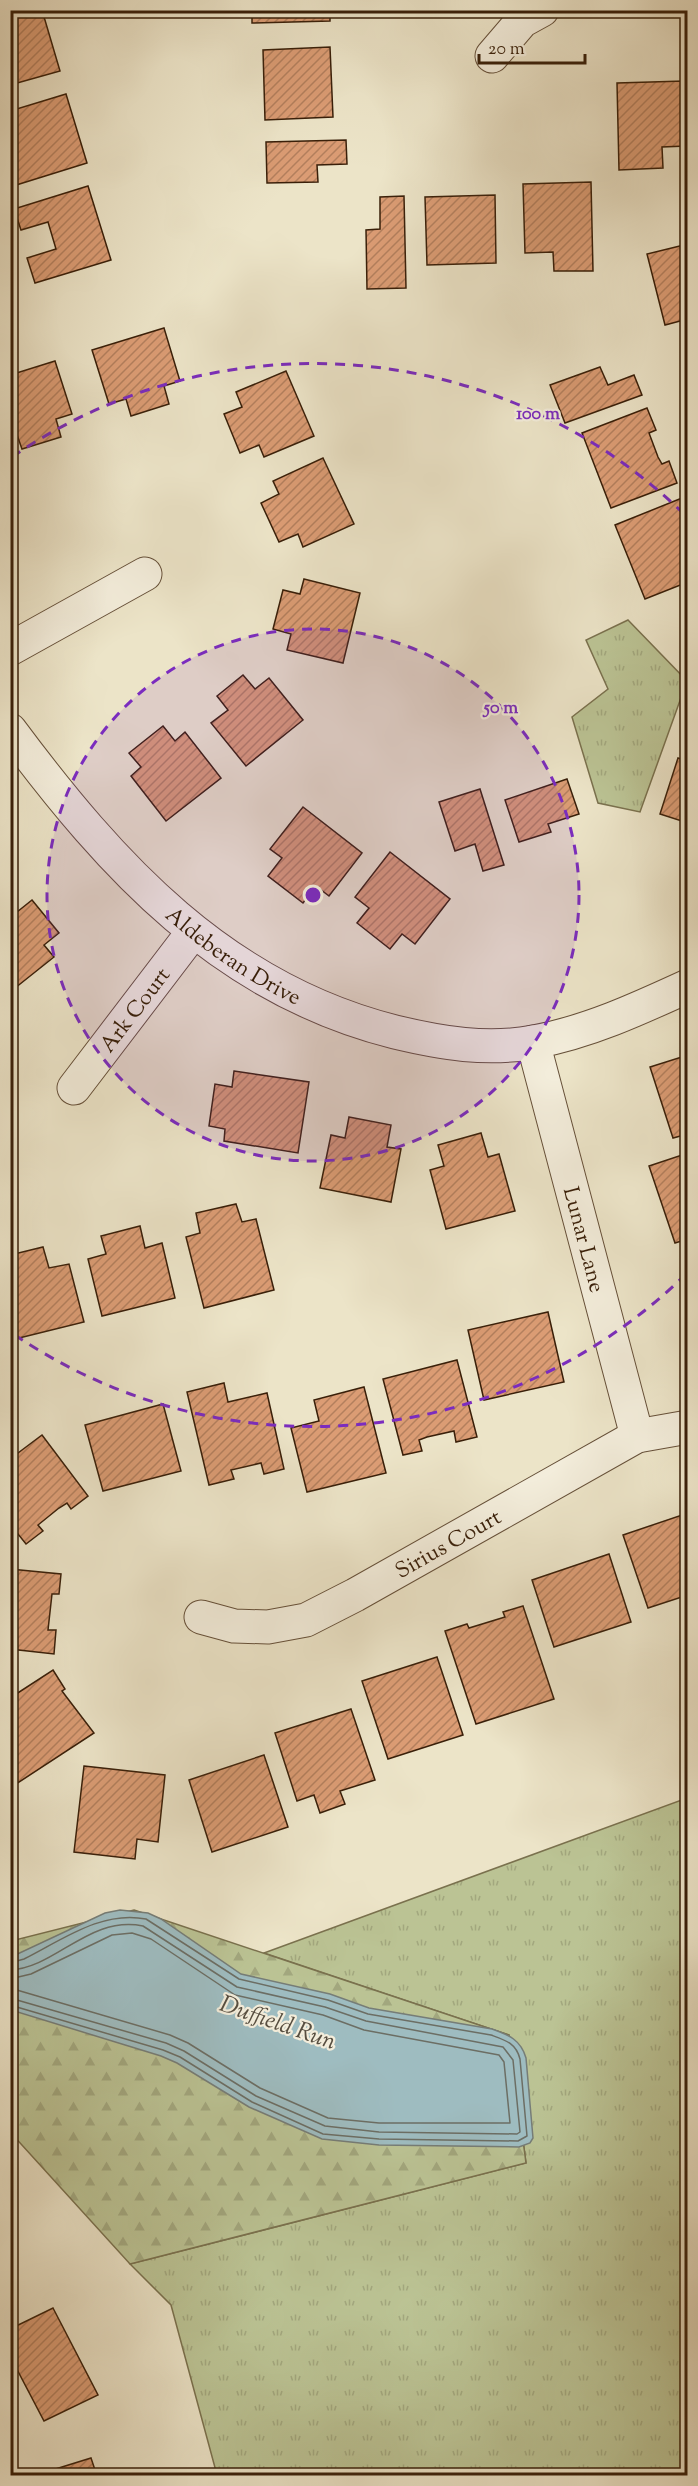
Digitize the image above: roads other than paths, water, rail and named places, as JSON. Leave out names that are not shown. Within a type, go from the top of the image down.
[{"type":"street","points":[[492,56],[522,21],[542,10]]},
{"type":"street","points":[[10,649],[145,574]]},
{"type":"street","name":"Aldeberan Drive","points":[[10,730],[84,826],[155,900],[233,961],[277,987],[324,1009],[373,1026],[452,1045],[493,1046],[533,1042],[608,1021],[687,986]]},
{"type":"street","name":"Ark Court","points":[[74,1088],[193,932]]},
{"type":"street","name":"Lunar Lane","points":[[533,1042],[636,1436]]},
{"type":"street","name":"Sirius Court","points":[[201,1617],[234,1626],[268,1627],[306,1620],[355,1595],[636,1436],[687,1427]]},
{"type":"water","name":"Duffield Run","points":[[120,1910],[148,1913],[161,1919],[241,1974],[330,1994],[369,2008],[492,2029],[509,2036],[518,2042],[526,2058],[533,2138],[530,2143],[519,2147],[379,2145],[322,2139],[249,2107],[177,2063],[161,2056],[11,2010],[11,1957],[105,1913]]}]
